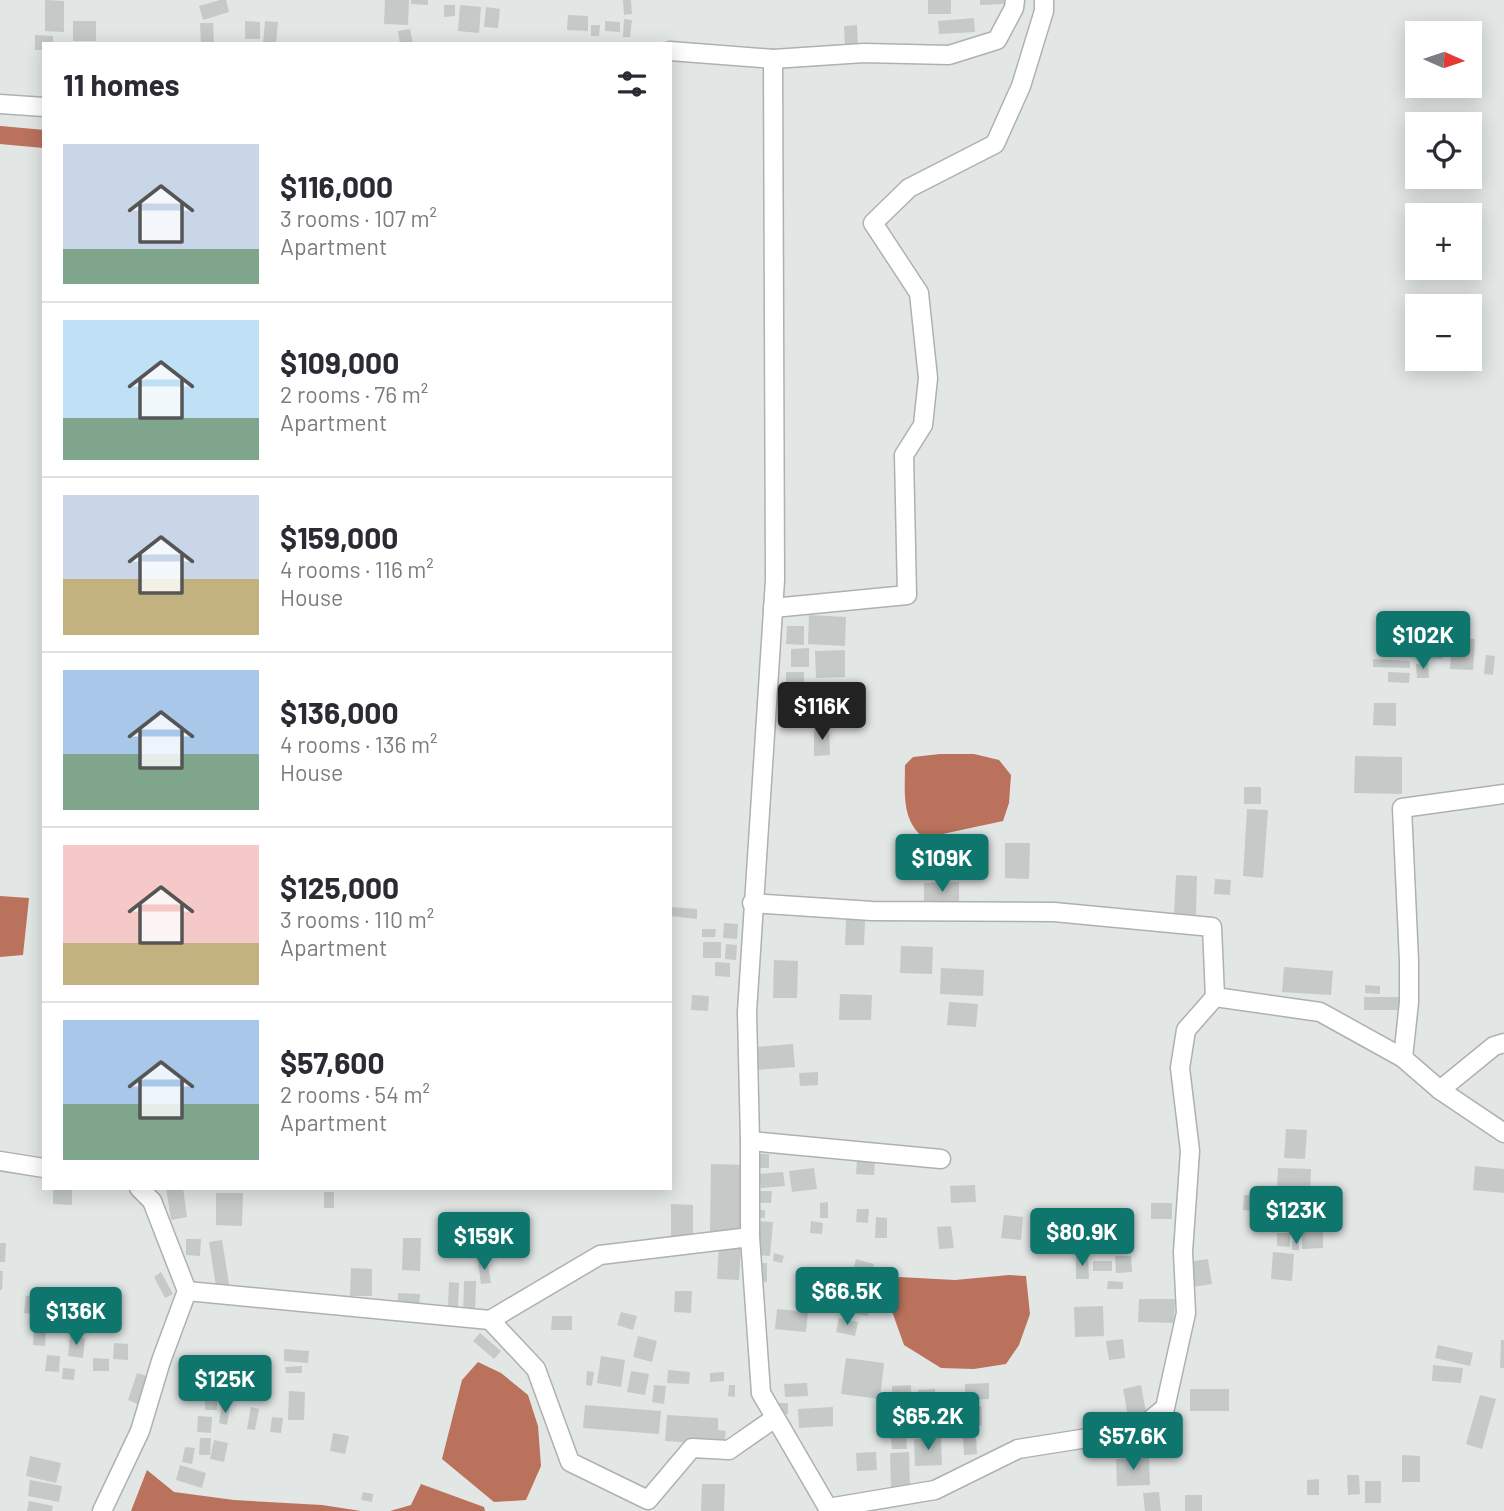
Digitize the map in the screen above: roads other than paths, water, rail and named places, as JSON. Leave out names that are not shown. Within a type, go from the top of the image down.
[{"type":"street","points":[[672,51],[773,59],[864,53],[949,55],[997,40],[1014,8],[1014,0]]},
{"type":"street","points":[[773,608],[907,595],[904,455],[923,425],[928,378],[919,293],[873,223],[909,188],[995,144],[1021,86],[1044,11],[1044,0]]},
{"type":"street","points":[[752,903],[872,911],[1054,912],[1212,927],[1215,997],[1186,1030],[1180,1068],[1190,1151],[1183,1252],[1186,1313],[1165,1408],[1138,1430],[1018,1449],[935,1490],[831,1509],[761,1393],[750,1237],[747,1012],[752,903],[775,566],[773,59]]},
{"type":"street","points":[[0,104],[42,107]]},
{"type":"street","points":[[1403,1058],[1409,1002],[1409,961],[1402,808],[1504,794]]},
{"type":"street","points":[[1215,997],[1320,1012],[1403,1058],[1440,1090],[1504,1133]]},
{"type":"street","points":[[1440,1090],[1494,1046],[1504,1043]]},
{"type":"street","points":[[750,1140],[941,1159]]},
{"type":"street","points":[[0,1161],[42,1168]]},
{"type":"street","points":[[102,1511],[140,1431],[161,1361],[187,1291],[152,1201],[141,1190]]},
{"type":"street","points":[[187,1291],[489,1320],[600,1255],[750,1237]]},
{"type":"street","points":[[489,1320],[536,1369],[570,1462],[649,1500],[692,1448],[729,1450],[775,1418]]},
{"type":"waterway","points":[[0,135],[42,139]]}]
